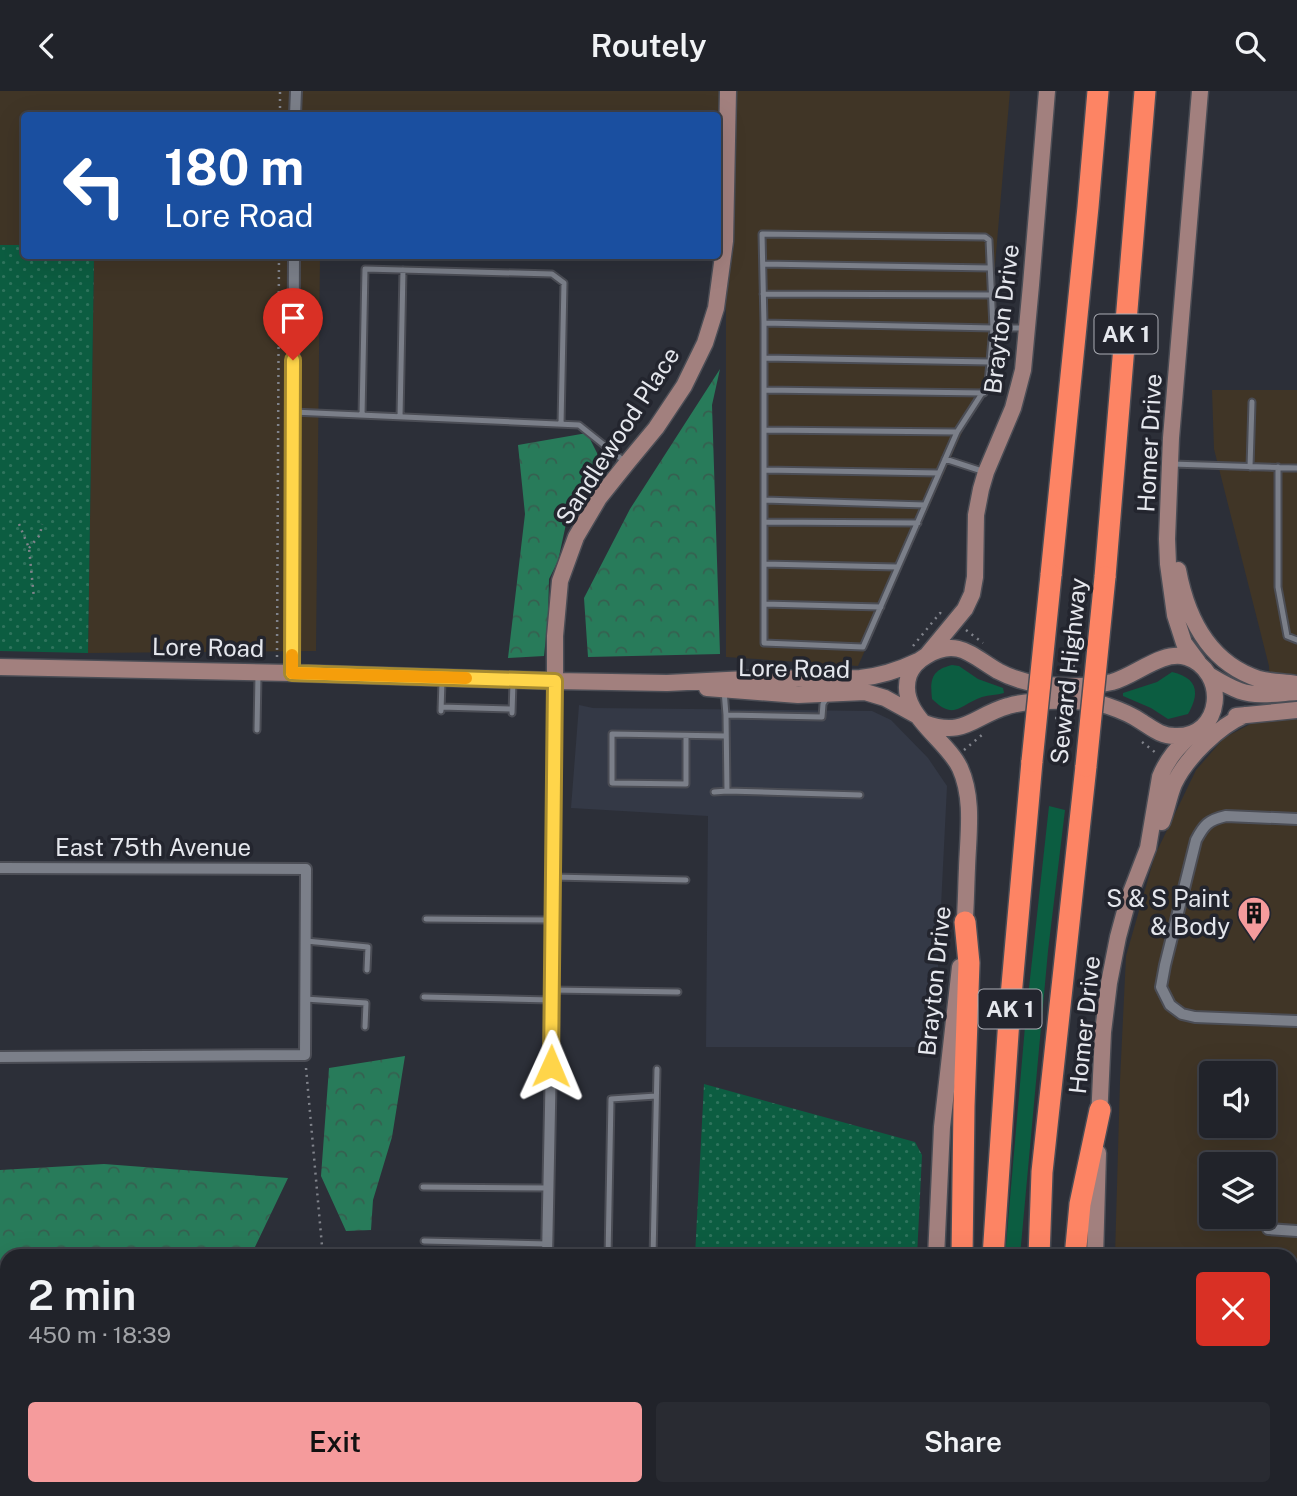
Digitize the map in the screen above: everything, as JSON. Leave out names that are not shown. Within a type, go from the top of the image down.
[{"type":"highway","points":[[1088,207],[1091,91]]},
{"type":"highway","name":"Seward Highway","points":[[994,1249],[1009,1019],[1032,761],[1098,91]]},
{"type":"highway","name":"Seward Highway","points":[[1039,1249],[1042,1172],[1105,577],[1145,91]]},
{"type":"highway","points":[[962,1249],[969,963],[965,922]]},
{"type":"highway","points":[[1076,1249],[1080,1204],[1100,1110]]},
{"type":"street","points":[[295,112],[296,91]]},
{"type":"street","name":"Sandlewood Place","points":[[555,681],[555,636],[560,581],[576,537],[599,498],[656,428],[684,386],[705,344],[716,308],[724,241],[728,91]]},
{"type":"street","name":"Brayton Drive","points":[[918,656],[965,609],[973,590],[976,515],[986,472],[1007,423],[1023,370],[1046,91]]},
{"type":"street","name":"Homer Drive","points":[[1200,91],[1169,464],[1168,564],[1175,615],[1184,643],[1205,670]]},
{"type":"street","points":[[292,666],[294,259]]},
{"type":"street","points":[[1169,516],[1186,606],[1209,645],[1225,660],[1247,674],[1272,682],[1297,684]]},
{"type":"street","name":"Lore Road","points":[[0,667],[258,672],[292,666],[442,677],[667,683],[878,676],[897,671],[918,656],[948,648],[972,653],[988,665],[1023,682],[1043,685],[1113,681],[1135,673],[1158,659],[1173,656],[1185,657],[1241,692],[1297,692]]},
{"type":"street","points":[[918,656],[907,685],[909,703],[920,719],[938,728],[961,728],[1009,705],[1024,702],[1105,705],[1163,735],[1179,736],[1245,715],[1297,710]]},
{"type":"street","points":[[1199,729],[1212,713],[1216,700],[1214,685],[1205,670]]},
{"type":"street","points":[[548,1249],[555,681]]},
{"type":"street","name":"Lore Road","points":[[667,683],[783,695],[865,692],[885,698],[920,719]]},
{"type":"street","points":[[1148,848],[1160,828],[1172,787],[1182,768],[1225,726],[1245,715]]},
{"type":"street","name":"Brayton Drive","points":[[920,719],[951,753],[960,769],[967,792],[969,824],[965,922],[942,1127],[936,1249]]},
{"type":"street","name":"Homer Drive","points":[[1095,1249],[1103,1032],[1111,972],[1128,900],[1148,848],[1160,777],[1178,747],[1199,729]]},
{"type":"street","points":[[1297,819],[1234,817],[1215,819],[1203,827],[1196,840],[1161,987],[1170,1005],[1182,1014],[1195,1017],[1297,1021]]},
{"type":"street","name":"East 75th Avenue","points":[[0,869],[306,869],[306,941]]},
{"type":"street","points":[[0,1057],[304,1055],[306,941]]},
{"type":"street","points":[[1268,1230],[1297,1231]]},
{"type":"lane","points":[[762,234],[985,237],[989,240],[990,268],[993,328],[988,384],[957,432],[863,647],[764,643],[762,234]]},
{"type":"lane","points":[[763,264],[990,268]]},
{"type":"lane","points":[[362,415],[365,269],[552,274],[564,283],[561,424]]},
{"type":"lane","points":[[400,417],[403,270]]},
{"type":"lane","points":[[763,294],[991,295]]},
{"type":"lane","points":[[764,323],[1027,328]]},
{"type":"lane","points":[[764,358],[990,362]]},
{"type":"lane","points":[[764,390],[984,393]]},
{"type":"lane","points":[[1250,467],[1252,402]]},
{"type":"lane","points":[[293,412],[579,425],[626,463]]},
{"type":"lane","points":[[764,431],[957,432]]},
{"type":"lane","points":[[945,459],[986,472]]},
{"type":"lane","points":[[1169,464],[1297,468]]},
{"type":"lane","points":[[1278,467],[1278,587],[1287,636],[1297,640]]},
{"type":"lane","points":[[764,470],[939,473]]},
{"type":"lane","points":[[764,500],[925,505]]},
{"type":"lane","points":[[764,522],[918,523]]},
{"type":"lane","points":[[764,564],[897,567]]},
{"type":"lane","points":[[764,604],[881,607]]},
{"type":"lane","points":[[257,730],[258,672]]},
{"type":"lane","points":[[442,677],[441,709],[512,711],[513,680]]},
{"type":"lane","points":[[724,690],[727,792]]},
{"type":"lane","points":[[726,715],[822,717],[822,704],[829,694]]},
{"type":"lane","points":[[686,736],[686,784],[612,783],[612,734],[725,736]]},
{"type":"lane","points":[[713,792],[860,795]]},
{"type":"lane","points":[[553,877],[686,880]]},
{"type":"lane","points":[[426,919],[552,920]]},
{"type":"lane","points":[[306,941],[368,947],[367,970]]},
{"type":"lane","points":[[424,997],[678,992]]},
{"type":"lane","points":[[305,999],[366,1003],[365,1027]]},
{"type":"lane","points":[[653,1249],[657,1069]]},
{"type":"lane","points":[[608,1249],[611,1099],[656,1096]]},
{"type":"lane","points":[[423,1187],[548,1188]]},
{"type":"lane","points":[[424,1241],[548,1244]]},
{"type":"path","points":[[280,91],[280,112]]},
{"type":"path","points":[[279,259],[276,648],[277,657],[292,666]]},
{"type":"path","points":[[19,524],[29,548],[34,598]]},
{"type":"path","points":[[29,548],[40,535],[41,524]]},
{"type":"path","points":[[918,656],[940,613],[945,617]]},
{"type":"path","points":[[964,629],[988,646]]},
{"type":"path","points":[[1060,667],[1085,666]]},
{"type":"path","points":[[1055,718],[1080,720]]},
{"type":"path","points":[[963,751],[983,734]]},
{"type":"path","points":[[1136,737],[1155,751],[1160,759]]},
{"type":"path","points":[[304,1055],[322,1249]]},
{"type":"shaded area","points":[[0,91],[1010,91],[985,381],[858,666],[726,657],[726,250],[721,250],[721,112],[21,112],[21,245],[0,245]]},
{"type":"shaded area","points":[[94,259],[320,259],[316,651],[88,653]]},
{"type":"shaded area","points":[[1212,390],[1297,390],[1297,1249],[1115,1249],[1126,956],[1155,855],[1196,770],[1224,738],[1271,713],[1269,666],[1214,449]]},
{"type":"shaded area","points":[[579,705],[593,708],[872,711],[891,720],[928,758],[947,786],[934,1047],[706,1047],[708,816],[571,808]]},
{"type":"green space","points":[[0,245],[21,245],[21,259],[94,259],[88,653],[0,651]]},
{"type":"green space","points":[[720,369],[712,405],[720,654],[588,657],[584,598],[630,509]]},
{"type":"green space","points":[[587,433],[603,465],[566,524],[558,561],[549,579],[544,656],[508,658],[525,514],[518,445]]},
{"type":"green space","points":[[952,665],[1003,688],[1004,693],[982,697],[957,709],[940,706],[932,699],[933,677],[940,670]]},
{"type":"green space","points":[[1172,672],[1187,678],[1194,687],[1194,699],[1188,714],[1168,719],[1123,696],[1123,693],[1157,682]]},
{"type":"green space","points":[[1049,806],[1065,810],[1048,951],[1021,1249],[1006,1249],[1026,1015]]},
{"type":"green space","points":[[405,1056],[392,1137],[373,1200],[371,1230],[346,1231],[321,1176],[329,1068]]},
{"type":"green space","points":[[704,1084],[915,1142],[922,1155],[917,1249],[695,1249]]},
{"type":"green space","points":[[104,1164],[288,1178],[254,1249],[0,1249],[0,1170]]},
{"type":"slow traffic","points":[[292,655],[292,673],[466,678]]},
{"type":"place","name":"S & S Paint & Body","points":[[1254,943]]},
{"type":"route","points":[[293,360],[292,673],[555,681],[551,1066]]}]
